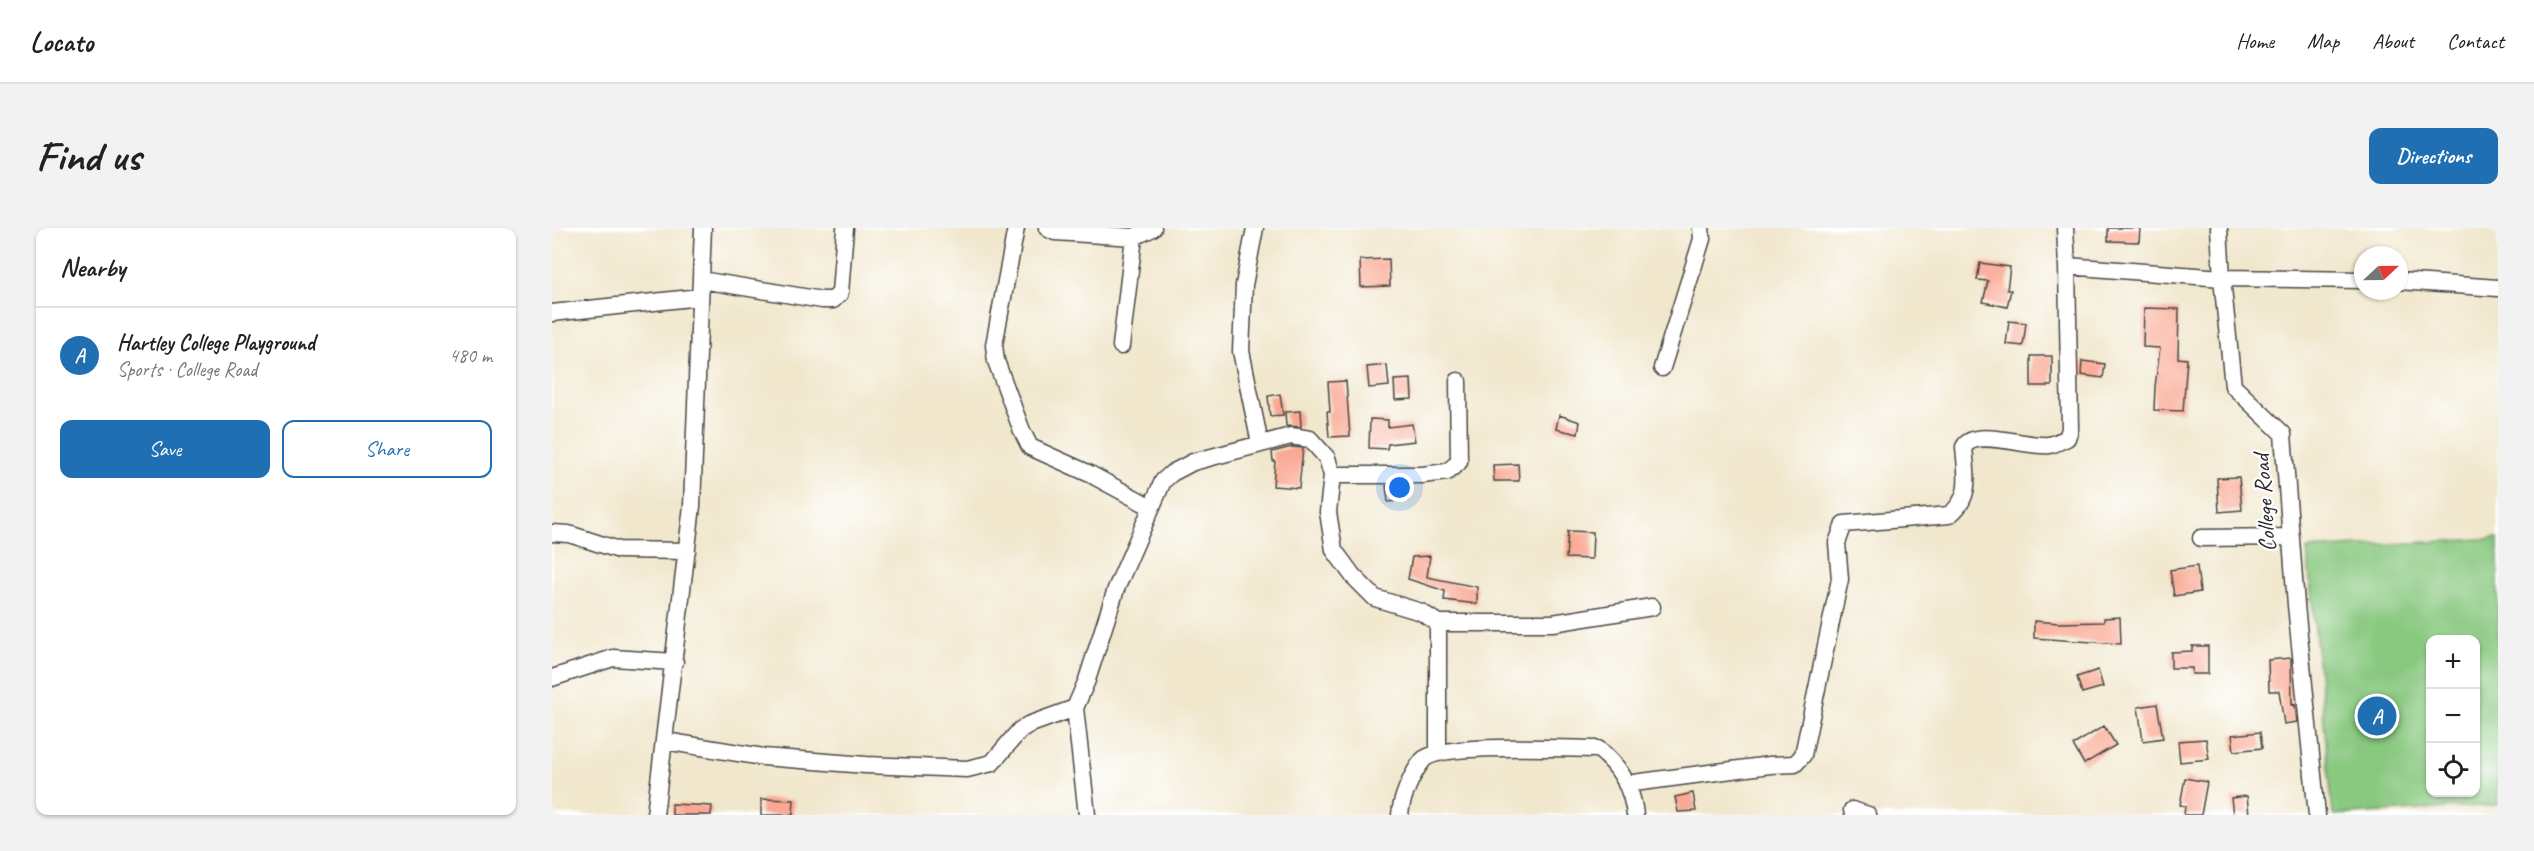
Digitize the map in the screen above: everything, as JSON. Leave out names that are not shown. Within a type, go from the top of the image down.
[{"type":"street","points":[[655,815],[692,506],[703,228]]},
{"type":"street","points":[[552,313],[701,289],[833,300],[840,293],[845,228]]},
{"type":"street","points":[[1016,228],[994,345],[996,361],[1022,431],[1030,447],[1090,474],[1151,507]]},
{"type":"street","points":[[1047,228],[1055,232],[1134,237],[1153,228]]},
{"type":"street","points":[[1255,228],[1244,285],[1241,351],[1260,444]]},
{"type":"street","points":[[1662,368],[1702,239],[1701,228]]},
{"type":"street","points":[[1626,784],[1770,765],[1796,764],[1803,755],[1840,579],[1837,543],[1844,524],[1949,515],[1960,507],[1966,492],[1964,447],[1976,438],[2048,445],[2067,438],[2070,429],[2065,228]]},
{"type":"street","name":"College Road","points":[[2219,228],[2234,386],[2283,434],[2317,815]]},
{"type":"street","points":[[1121,346],[1134,237]]},
{"type":"street","points":[[2067,266],[2222,278],[2354,280]]},
{"type":"street","points":[[2408,282],[2498,288]]},
{"type":"street","points":[[1332,475],[1422,475],[1447,471],[1459,462],[1458,381]]},
{"type":"street","points":[[1088,815],[1075,708],[1087,680],[1116,590],[1162,481],[1193,462],[1291,436],[1310,439],[1327,458],[1332,475],[1328,512],[1334,550],[1353,576],[1375,598],[1421,612],[1438,623],[1553,623],[1652,607]]},
{"type":"street","points":[[552,533],[569,534],[619,550],[687,551]]},
{"type":"street","points":[[2201,538],[2291,537]]},
{"type":"street","points":[[1438,623],[1438,752]]},
{"type":"street","points":[[552,678],[613,658],[675,662]]},
{"type":"street","points":[[665,741],[763,757],[866,765],[967,769],[992,763],[1020,730],[1028,725],[1075,708]]},
{"type":"street","points":[[1400,815],[1401,800],[1424,760],[1438,752],[1480,749],[1598,749],[1613,761],[1626,784],[1635,815]]},
{"type":"green space","points":[[2498,538],[2498,805],[2333,815],[2307,549]]},
{"type":"building","points":[[2108,228],[2140,228],[2139,242],[2108,241]]},
{"type":"building","points":[[1389,259],[1390,286],[1361,287],[1360,260]]},
{"type":"building","points":[[1980,263],[2010,267],[2007,290],[2011,290],[2007,307],[1983,302],[1988,281],[1977,280]]},
{"type":"building","points":[[2144,308],[2179,309],[2178,358],[2187,359],[2183,411],[2154,410],[2160,348],[2143,347]]},
{"type":"building","points":[[2009,321],[2026,323],[2023,346],[2006,344]]},
{"type":"building","points":[[2031,356],[2052,356],[2052,386],[2031,386]]},
{"type":"building","points":[[2082,361],[2105,364],[2103,378],[2081,375]]},
{"type":"building","points":[[1387,365],[1389,386],[1369,388],[1367,367]]},
{"type":"building","points":[[1411,379],[1412,399],[1395,400],[1394,380]]},
{"type":"building","points":[[1346,381],[1350,436],[1329,437],[1328,382]]},
{"type":"building","points":[[1280,394],[1283,415],[1270,416],[1268,396]]},
{"type":"building","points":[[1300,411],[1301,427],[1286,426],[1285,412]]},
{"type":"building","points":[[1559,415],[1580,422],[1578,434],[1556,429]]},
{"type":"building","points":[[1370,419],[1388,420],[1388,427],[1412,424],[1415,441],[1388,444],[1387,449],[1369,448]]},
{"type":"building","points":[[1292,447],[1303,448],[1299,488],[1273,486],[1275,461],[1273,461],[1272,452]]},
{"type":"building","points":[[1518,464],[1519,481],[1494,481],[1493,465]]},
{"type":"building","points":[[2239,477],[2242,510],[2219,512],[2217,478]]},
{"type":"building","points":[[1386,486],[1407,486],[1408,500],[1388,502]]},
{"type":"building","points":[[1568,531],[1593,532],[1592,559],[1566,558]]},
{"type":"building","points":[[1430,556],[1427,577],[1477,587],[1477,604],[1444,600],[1445,591],[1408,579],[1412,557]]},
{"type":"building","points":[[2197,566],[2200,592],[2174,596],[2170,570]]},
{"type":"building","points":[[2120,617],[2121,644],[2034,638],[2034,621],[2104,622],[2104,618]]},
{"type":"building","points":[[2192,646],[2208,646],[2208,674],[2192,674],[2192,668],[2171,668],[2171,652],[2192,651]]},
{"type":"building","points":[[2291,658],[2292,705],[2295,704],[2297,722],[2284,724],[2279,691],[2269,691],[2268,660]]},
{"type":"building","points":[[2098,670],[2103,687],[2082,693],[2077,677]]},
{"type":"building","points":[[2157,704],[2163,738],[2143,741],[2138,707]]},
{"type":"building","points":[[2104,726],[2116,745],[2084,764],[2073,745]]},
{"type":"building","points":[[2260,732],[2262,748],[2234,751],[2232,735]]},
{"type":"building","points":[[2206,739],[2209,759],[2180,762],[2178,741]]},
{"type":"building","points":[[2185,778],[2207,782],[2201,815],[2184,815],[2185,806],[2180,805]]},
{"type":"building","points":[[1693,793],[1696,811],[1678,812],[1675,797]]},
{"type":"building","points":[[2247,796],[2249,815],[2233,815],[2231,798]]},
{"type":"building","points":[[761,799],[794,800],[793,815],[761,815]]},
{"type":"building","points":[[672,804],[712,806],[711,815],[672,815]]},
{"type":"place","name":"Hartley College Playground","points":[[2377,716]]}]
